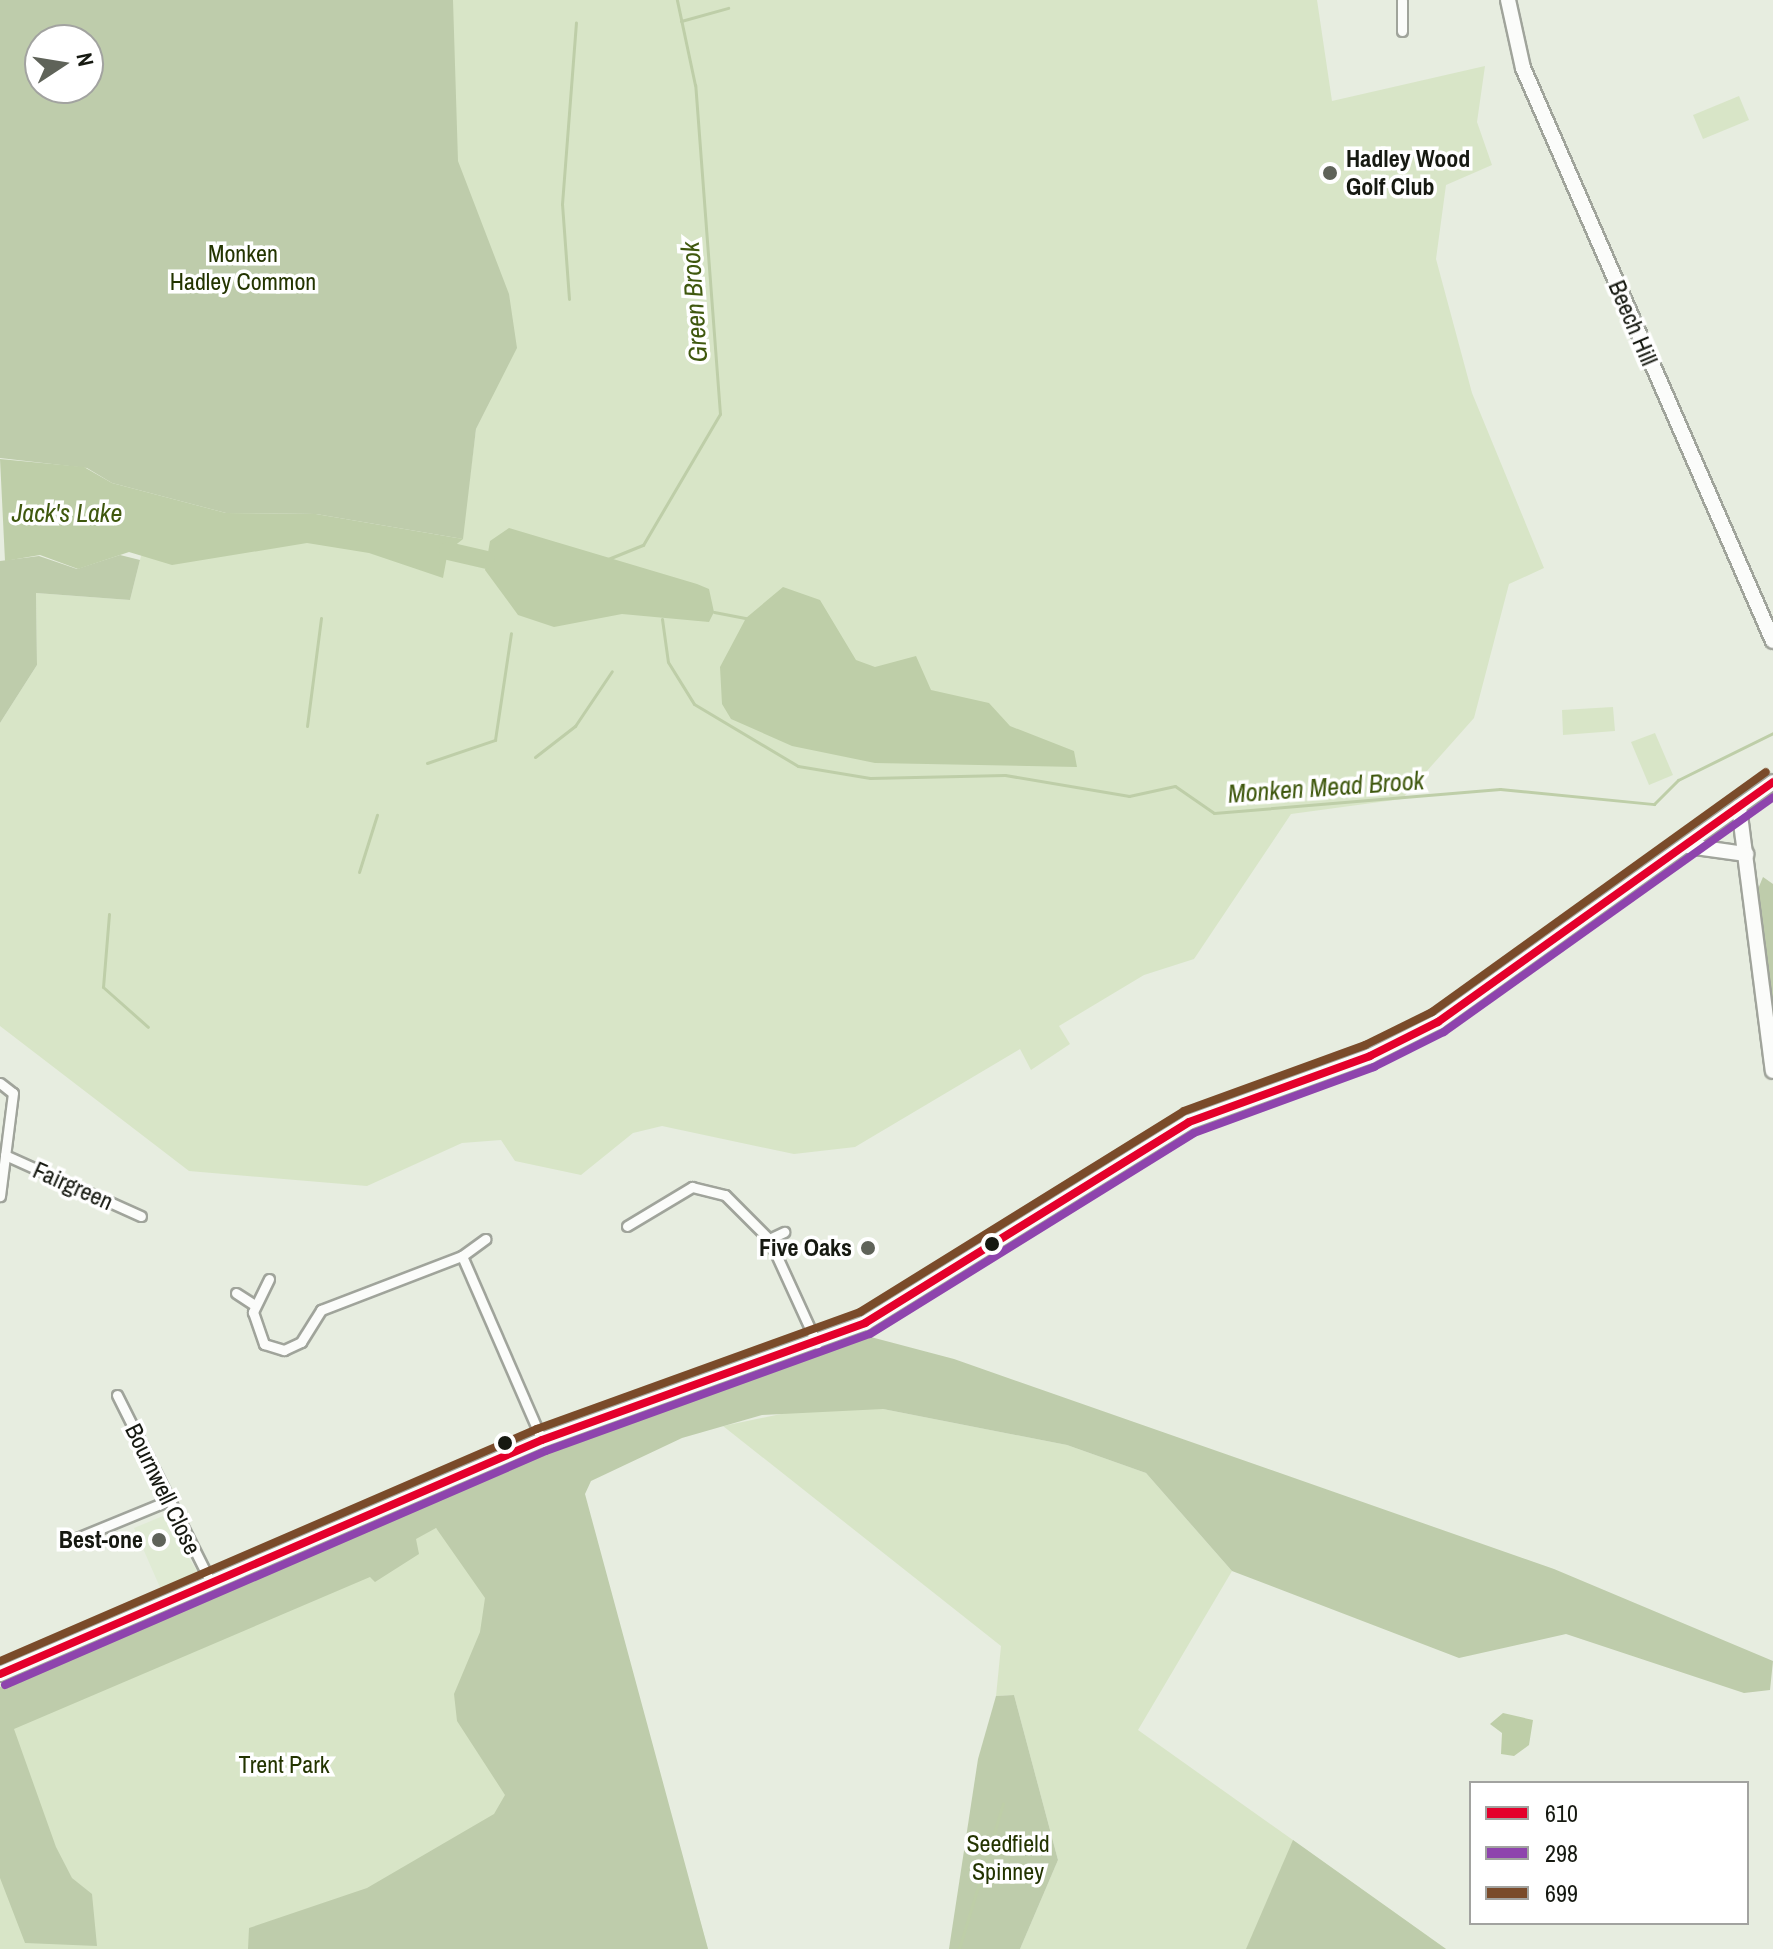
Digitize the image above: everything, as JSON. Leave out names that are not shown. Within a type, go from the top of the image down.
[{"type":"main road","name":"Beech Hill","points":[[1508,0],[1523,68],[1773,641]]},
{"type":"main road","points":[[0,1674],[542,1440],[817,1344],[941,1282],[1189,1122],[1370,1056],[1438,1022],[1688,846],[1773,782]]},
{"type":"main road","points":[[1739,807],[1773,1071]]},
{"type":"main road","points":[[1688,846],[1746,854]]},
{"type":"street","points":[[1402,0],[1402,31]]},
{"type":"street","name":"Fairgreen","points":[[0,1083],[10,1086],[5,1106],[5,1155],[0,1196]]},
{"type":"street","name":"Fairgreen","points":[[5,1155],[141,1216]]},
{"type":"street","points":[[627,1226],[702,1186],[725,1195],[769,1239],[817,1344]]},
{"type":"street","points":[[769,1239],[784,1232]]},
{"type":"street","points":[[236,1293],[253,1304],[264,1344],[284,1350],[301,1342],[321,1310],[462,1256],[485,1239]]},
{"type":"street","points":[[462,1256],[542,1440]]},
{"type":"street","points":[[253,1304],[269,1279]]},
{"type":"street","name":"Bournwell Close","points":[[117,1395],[165,1502],[211,1583]]},
{"type":"street","points":[[70,1541],[165,1502]]},
{"type":"shaded area","points":[[163,1516],[200,1576],[162,1592],[134,1528]]},
{"type":"green space","name":"Monken Hadley Common","points":[[0,0],[453,0],[458,161],[509,294],[517,348],[476,429],[463,539],[316,514],[226,513],[112,483],[87,468],[0,458]]},
{"type":"green space","points":[[156,0],[1317,0],[1332,101],[1485,66],[1477,122],[1492,165],[1446,185],[1436,259],[1472,393],[1544,568],[1509,584],[1474,718],[1402,799],[1291,814],[1194,959],[1144,975],[1059,1026],[1070,1044],[1031,1070],[1020,1049],[855,1147],[794,1154],[662,1126],[633,1133],[581,1175],[515,1161],[501,1140],[462,1143],[367,1186],[189,1171],[0,1026],[0,723],[37,665],[36,593],[130,600],[141,556],[154,540],[462,538],[476,429],[491,399]]},
{"type":"green space","points":[[1739,96],[1749,120],[1703,139],[1693,115]]},
{"type":"green space","points":[[120,555],[140,560],[130,600],[36,593],[37,665],[0,723],[0,561],[39,556],[77,569]]},
{"type":"green space","points":[[1613,707],[1615,731],[1563,735],[1562,710]]},
{"type":"green space","points":[[1655,733],[1673,775],[1649,785],[1631,742]]},
{"type":"green space","points":[[1763,877],[1773,884],[1773,1010],[1758,889]]},
{"type":"green space","points":[[867,1336],[954,1359],[1554,1569],[1773,1661],[1770,1690],[1744,1693],[1566,1634],[1459,1658],[1232,1571],[1146,1473],[1067,1445],[883,1409],[762,1415],[682,1438],[591,1481],[585,1494],[708,1949],[248,1949],[249,1928],[367,1888],[494,1814],[505,1795],[457,1721],[454,1694],[480,1632],[485,1598],[436,1528],[416,1539],[419,1554],[375,1582],[370,1577],[14,1729],[56,1847],[72,1878],[92,1894],[97,1946],[25,1943],[0,1878],[0,1687],[558,1445]]},
{"type":"green space","points":[[805,1409],[883,1409],[1067,1445],[1146,1473],[1232,1571],[1138,1730],[1446,1949],[1020,1949],[1058,1860],[1014,1695],[996,1696],[1001,1646],[723,1426]]},
{"type":"green space","name":"Trent Park","points":[[405,1512],[615,1623],[708,1949],[0,1949],[0,1687]]},
{"type":"green space","name":"Seedfield Spinney","points":[[1014,1695],[1058,1860],[1020,1949],[949,1949],[978,1759],[996,1696]]},
{"type":"green space","points":[[1293,1840],[1446,1949],[1246,1949]]},
{"type":"water","name":"Jack's Lake","points":[[0,459],[84,467],[112,483],[226,513],[316,514],[463,539],[448,551],[443,578],[369,553],[307,543],[172,565],[129,552],[78,569],[40,555],[5,561]]},
{"type":"water","points":[[509,528],[697,584],[709,589],[714,612],[709,622],[622,614],[554,627],[518,615],[485,570],[490,541]]},
{"type":"water","points":[[783,587],[820,600],[856,660],[875,667],[916,656],[931,690],[989,703],[1010,726],[1074,751],[1077,767],[875,763],[792,746],[731,719],[722,704],[720,667],[746,618]]},
{"type":"water","points":[[1503,1713],[1533,1720],[1529,1745],[1514,1756],[1501,1754],[1502,1733],[1490,1724]]},
{"type":"waterway","name":"Green Brook","points":[[608,559],[643,545],[720,414],[695,85],[677,0]]},
{"type":"waterway","points":[[681,21],[728,8]]},
{"type":"waterway","points":[[569,299],[562,204],[576,23]]},
{"type":"waterway","points":[[448,551],[486,560]]},
{"type":"waterway","points":[[714,612],[746,618]]},
{"type":"waterway","points":[[307,726],[321,618]]},
{"type":"waterway","name":"Monken Mead Brook","points":[[662,619],[668,662],[694,704],[798,766],[870,778],[1005,775],[1129,796],[1175,786],[1214,813],[1500,789],[1654,804],[1678,780],[1773,733]]},
{"type":"waterway","points":[[427,763],[495,740],[511,633]]},
{"type":"waterway","points":[[535,757],[575,726],[612,671]]},
{"type":"waterway","points":[[359,872],[377,815]]},
{"type":"waterway","points":[[109,914],[103,987],[148,1027]]},
{"type":"waterway","points":[[959,1949],[1003,1803]]},
{"type":"transit line","name":"699","points":[[0,1661],[537,1429],[860,1312],[1184,1111],[1365,1045],[1432,1012],[1766,772]]},
{"type":"transit line","name":"610","points":[[0,1674],[542,1440],[865,1323],[1189,1122],[1370,1056],[1438,1022],[1773,782]]},
{"type":"transit line","name":"298","points":[[5,1685],[546,1451],[870,1334],[1194,1133],[1374,1067],[1444,1032],[1773,797]]},
{"type":"place","name":"Hadley Wood Golf Club","points":[[1330,173]]},
{"type":"place","name":"Five Oaks","points":[[868,1248]]},
{"type":"place","name":"Best-one","points":[[159,1540]]}]
